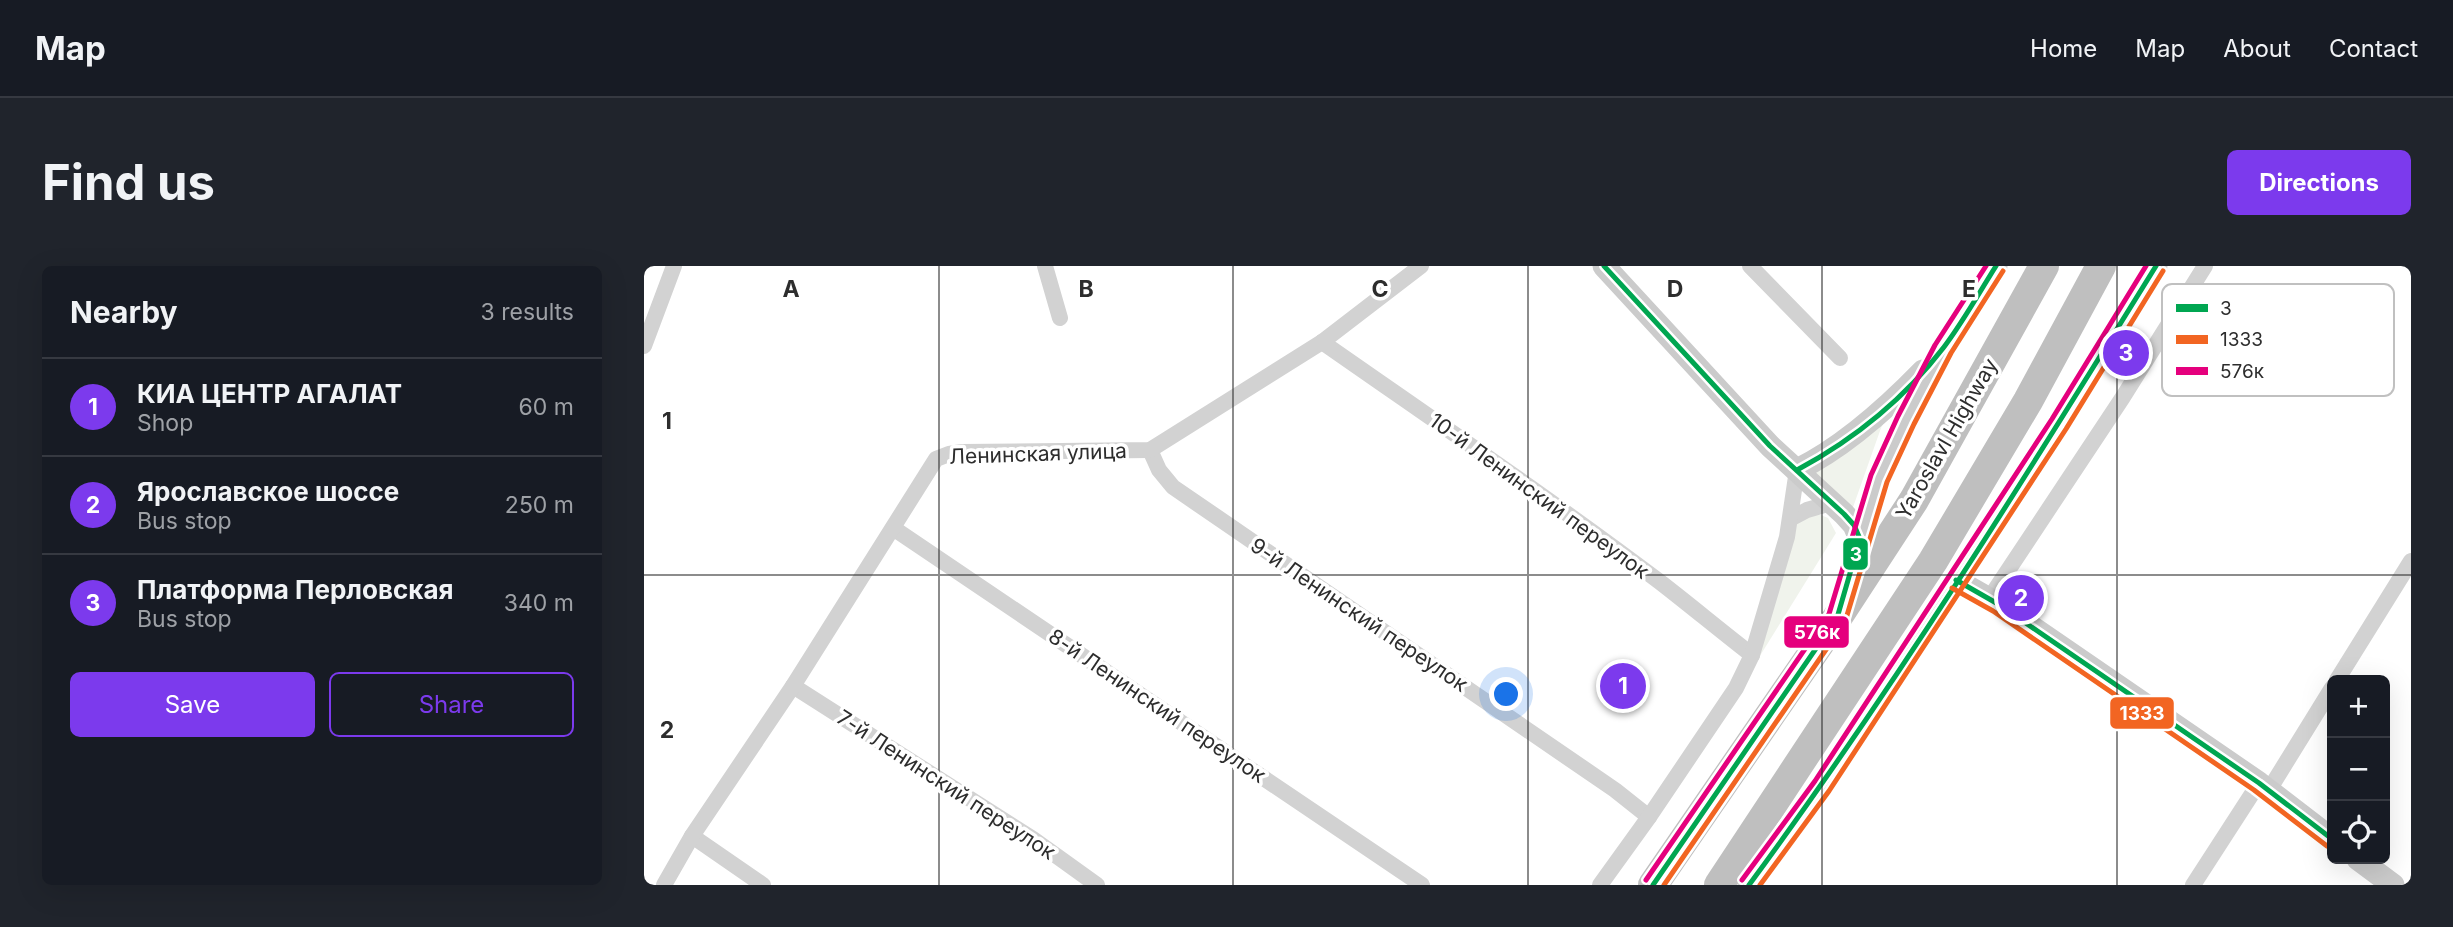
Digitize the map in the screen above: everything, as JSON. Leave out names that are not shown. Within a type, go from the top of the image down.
[{"type":"highway","name":"Yaroslavl Highway","points":[[1653,885],[1837,618],[1914,500],[2044,266]]},
{"type":"highway","points":[[1719,885],[1933,561],[2028,401],[2101,266]]},
{"type":"street","points":[[644,346],[674,266]]},
{"type":"street","points":[[1045,266],[1060,318]]},
{"type":"street","name":"Ленинская улица","points":[[664,885],[692,836],[793,686],[936,459],[948,453],[1150,450],[1322,342],[1421,266]]},
{"type":"street","points":[[1604,266],[1763,438],[1854,525],[1860,539]]},
{"type":"street","points":[[1750,266],[1840,358]]},
{"type":"street","points":[[1837,618],[1879,479],[1943,349],[1996,266]]},
{"type":"street","points":[[1749,885],[1822,786],[2059,424],[2156,266]]},
{"type":"street","points":[[2195,284],[2206,266]]},
{"type":"street","points":[[1989,599],[2162,335]]},
{"type":"street","name":"10-й Ленинский переулок","points":[[1322,342],[1662,583],[1720,632],[1752,654]]},
{"type":"street","points":[[1797,470],[1830,451],[1898,396],[1943,349]]},
{"type":"street","name":"9-й Ленинский переулок","points":[[1150,450],[1159,470],[1173,487],[1604,783],[1649,817]]},
{"type":"street","points":[[1600,885],[1736,688],[1752,654],[1787,537],[1797,470]]},
{"type":"street","points":[[1790,519],[1831,503]]},
{"type":"street","name":"8-й Ленинский переулок","points":[[892,528],[1422,885]]},
{"type":"street","points":[[2340,675],[2411,561]]},
{"type":"street","points":[[1956,580],[1989,599],[2264,787],[2327,835]]},
{"type":"street","name":"7-й Ленинский переулок","points":[[793,686],[1033,839],[1097,885]]},
{"type":"street","points":[[2193,885],[2327,695]]},
{"type":"street","points":[[692,836],[763,885]]},
{"type":"street","points":[[2365,864],[2392,885]]},
{"type":"shaded area","points":[[1893,405],[1881,428],[1851,513],[1815,474],[1818,466]]},
{"type":"shaded area","points":[[1816,513],[1828,518],[1836,533],[1758,659],[1796,524]]},
{"type":"transit line","name":"3","points":[[1604,266],[1770,446],[1844,514],[1854,525],[1860,539],[1837,618],[1653,885]]},
{"type":"transit line","name":"576к","points":[[1646,880],[1829,614],[1871,475],[1935,345],[1986,266]]},
{"type":"transit line","name":"3","points":[[1797,470],[1858,431],[1912,384],[1951,337],[1996,266]]},
{"type":"transit line","name":"576к","points":[[1742,880],[1815,781],[2052,419],[2146,266]]},
{"type":"transit line","name":"3","points":[[1749,885],[1908,657],[2156,266]]},
{"type":"transit line","name":"1333","points":[[1664,885],[1845,622],[1887,482],[1951,353],[2003,271]]},
{"type":"transit line","name":"1333","points":[[1760,885],[1829,791],[2066,429],[2163,271]]},
{"type":"transit line","name":"3","points":[[1956,580],[1998,604],[2259,783],[2327,835]]},
{"type":"transit line","name":"1333","points":[[1952,588],[1993,611],[2254,790],[2327,846]]},
{"type":"place","name":"Платформа Перловская","points":[[2126,353]]},
{"type":"place","name":"Ярославское шоссе","points":[[2021,598]]},
{"type":"place","name":"КИА ЦЕНТР АГАЛАТ","points":[[1623,686]]}]
